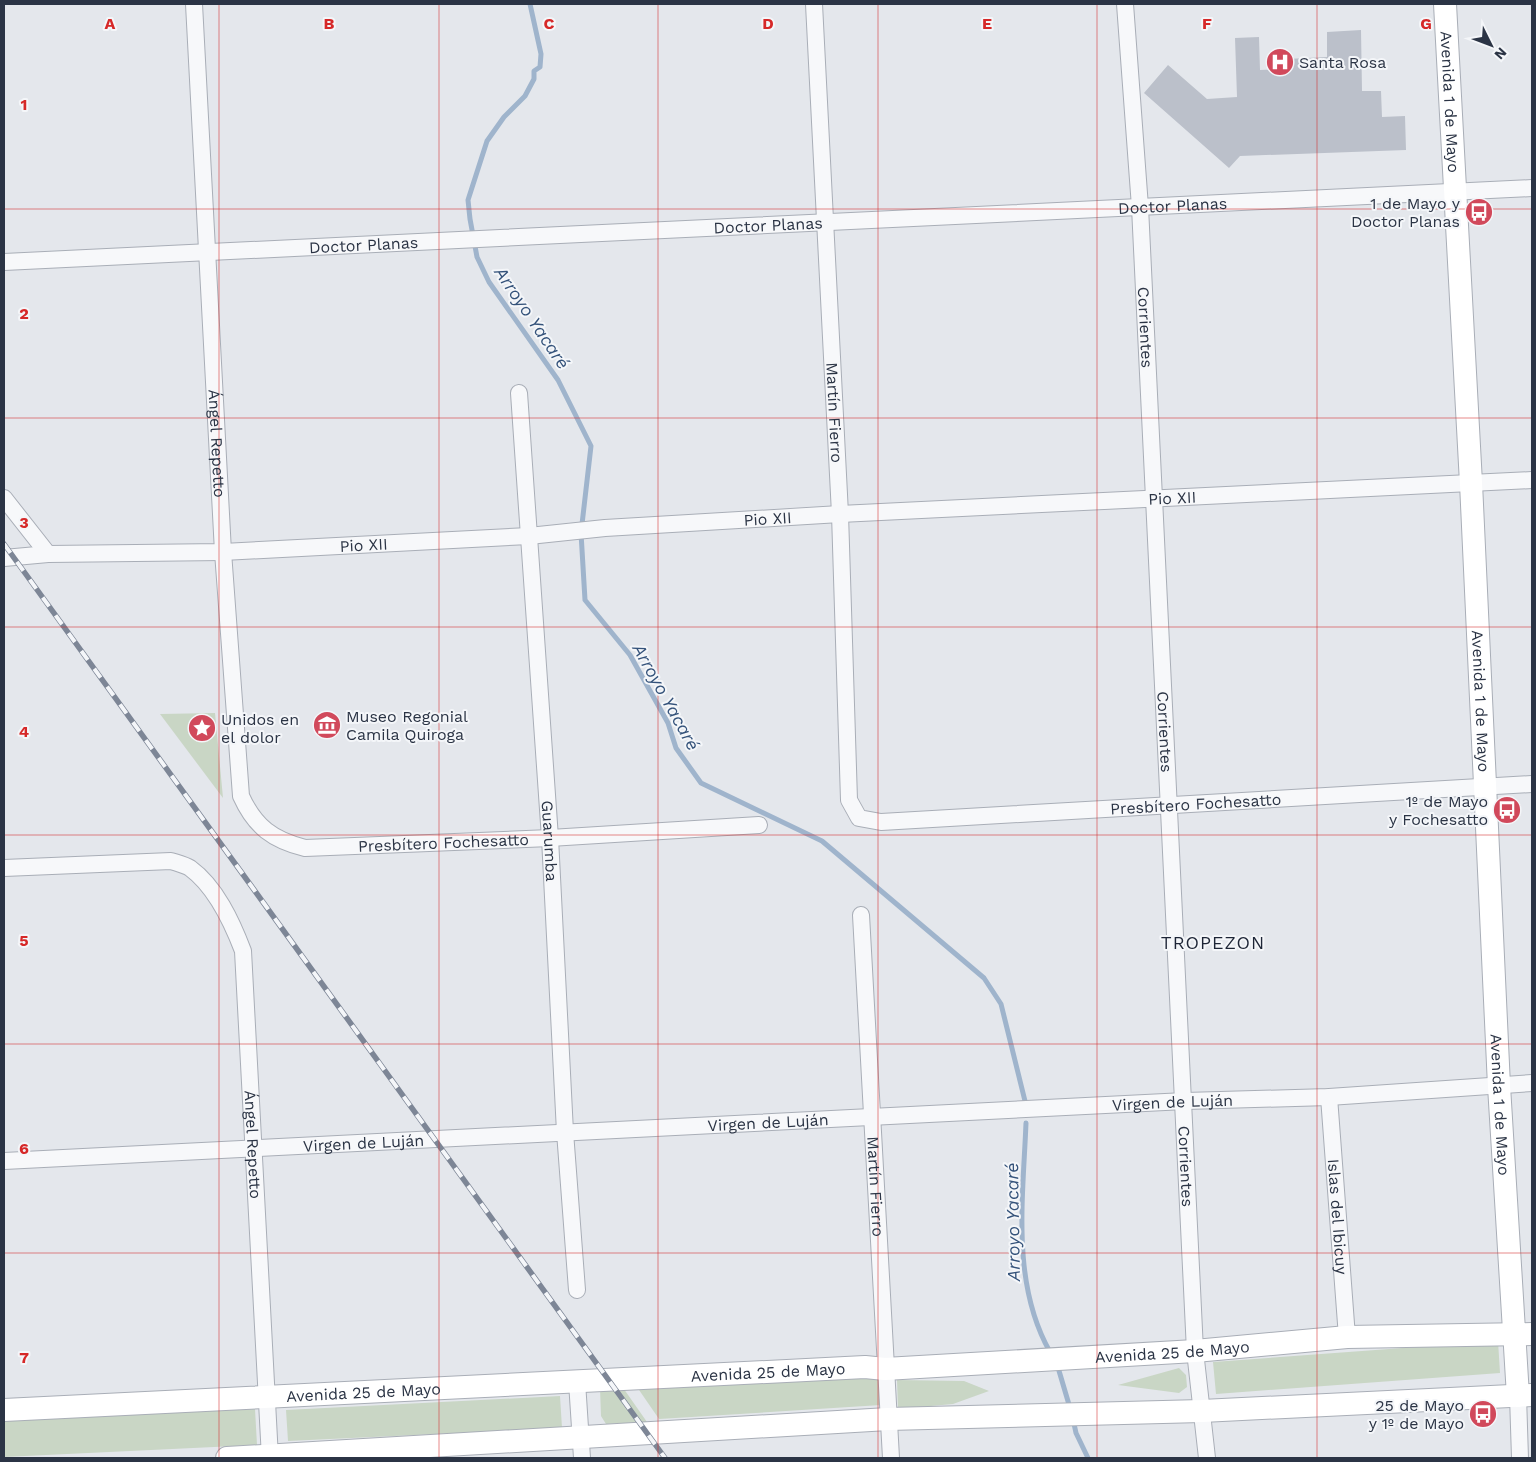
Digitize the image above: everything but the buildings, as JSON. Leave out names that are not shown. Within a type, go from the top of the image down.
[{"type":"main road","name":"Avenida 1 de Mayo","points":[[1446,4],[1454,192],[1471,483],[1499,1086],[1523,1334],[1525,1396]]},
{"type":"main road","name":"Avenida 25 de Mayo","points":[[4,1410],[865,1367],[885,1370],[1195,1351],[1347,1337],[1523,1334]]},
{"type":"main road","points":[[227,1458],[582,1448],[888,1419],[1202,1411],[1525,1396]]},
{"type":"street","name":"Ángel Repetto","points":[[194,4],[223,552],[241,796],[250,814],[266,831],[283,843],[306,848]]},
{"type":"street","name":"Martín Fierro","points":[[814,4],[840,514],[849,800],[859,818]]},
{"type":"street","name":"Corrientes","points":[[1125,4],[1140,207],[1153,500],[1185,1102],[1195,1351],[1207,1458]]},
{"type":"street","name":"Doctor Planas","points":[[4,262],[1532,188]]},
{"type":"street","name":"Guarumba","points":[[519,393],[550,838],[565,1132],[577,1290]]},
{"type":"street","name":"Pio XII","points":[[4,558],[48,554],[223,552],[566,534],[605,528],[840,514],[1532,480]]},
{"type":"street","points":[[4,498],[48,554]]},
{"type":"street","name":"Presbítero Fochesatto","points":[[859,818],[881,822],[1532,784]]},
{"type":"street","name":"Presbítero Fochesatto","points":[[306,848],[550,838],[759,825]]},
{"type":"street","name":"Ángel Repetto","points":[[4,868],[171,861],[189,868],[208,886],[232,922],[243,951],[252,1148],[270,1457]]},
{"type":"street","name":"Martín Fierro","points":[[861,915],[891,1458]]},
{"type":"street","name":"Virgen de Luján","points":[[4,1161],[872,1117],[1328,1097],[1532,1083]]},
{"type":"street","name":"Islas del Ibicuy","points":[[1328,1097],[1347,1337]]},
{"type":"street","points":[[577,1382],[582,1448]]},
{"type":"street","name":"Avenida 1 de Mayo","points":[[1520,1458],[1525,1396]]},
{"type":"green space","points":[[215,713],[223,798],[160,714]]},
{"type":"green space","points":[[1498,1341],[1500,1373],[1216,1394],[1213,1362]]},
{"type":"green space","points":[[1179,1368],[1186,1375],[1187,1387],[1179,1393],[1118,1385]]},
{"type":"green space","points":[[880,1374],[881,1405],[659,1419],[637,1387]]},
{"type":"green space","points":[[897,1380],[964,1381],[989,1391],[953,1404],[898,1409]]},
{"type":"green space","points":[[619,1382],[647,1422],[606,1424],[601,1416],[600,1388]]},
{"type":"green space","points":[[560,1396],[562,1428],[288,1441],[286,1410]]},
{"type":"green space","points":[[255,1409],[257,1445],[4,1457],[4,1421]]},
{"type":"waterway","name":"Arroyo Yacaré","points":[[530,4],[541,54],[540,67],[534,71],[534,79],[525,96],[504,117],[487,141],[468,200],[477,257],[489,282],[558,380],[591,446],[581,533],[585,600],[630,655],[668,723],[676,748],[701,783],[822,841],[984,978],[1001,1004],[1025,1101]]},
{"type":"waterway","name":"Arroyo Yacaré","points":[[1026,1123],[1022,1211],[1024,1269],[1029,1298],[1050,1352]]},
{"type":"waterway","name":"Arroyo Yacaré","points":[[1057,1364],[1070,1408]]},
{"type":"waterway","name":"Arroyo Yacaré","points":[[1073,1419],[1076,1433],[1088,1458]]},
{"type":"railway","points":[[4,544],[665,1458]]},
{"type":"place","name":"Santa Rosa","points":[[1280,62]]},
{"type":"place","name":"1 de Mayo y Doctor Planas","points":[[1479,212]]},
{"type":"place","name":"Museo Regonial Camila Quiroga","points":[[327,725]]},
{"type":"place","name":"Unidos en el dolor","points":[[202,728]]},
{"type":"place","name":"1º de Mayo y Fochesatto","points":[[1507,810]]},
{"type":"place","name":"25 de Mayo y 1º de Mayo","points":[[1483,1414]]},
{"type":"district","name":"TROPEZON","points":[[1213,943]]}]
